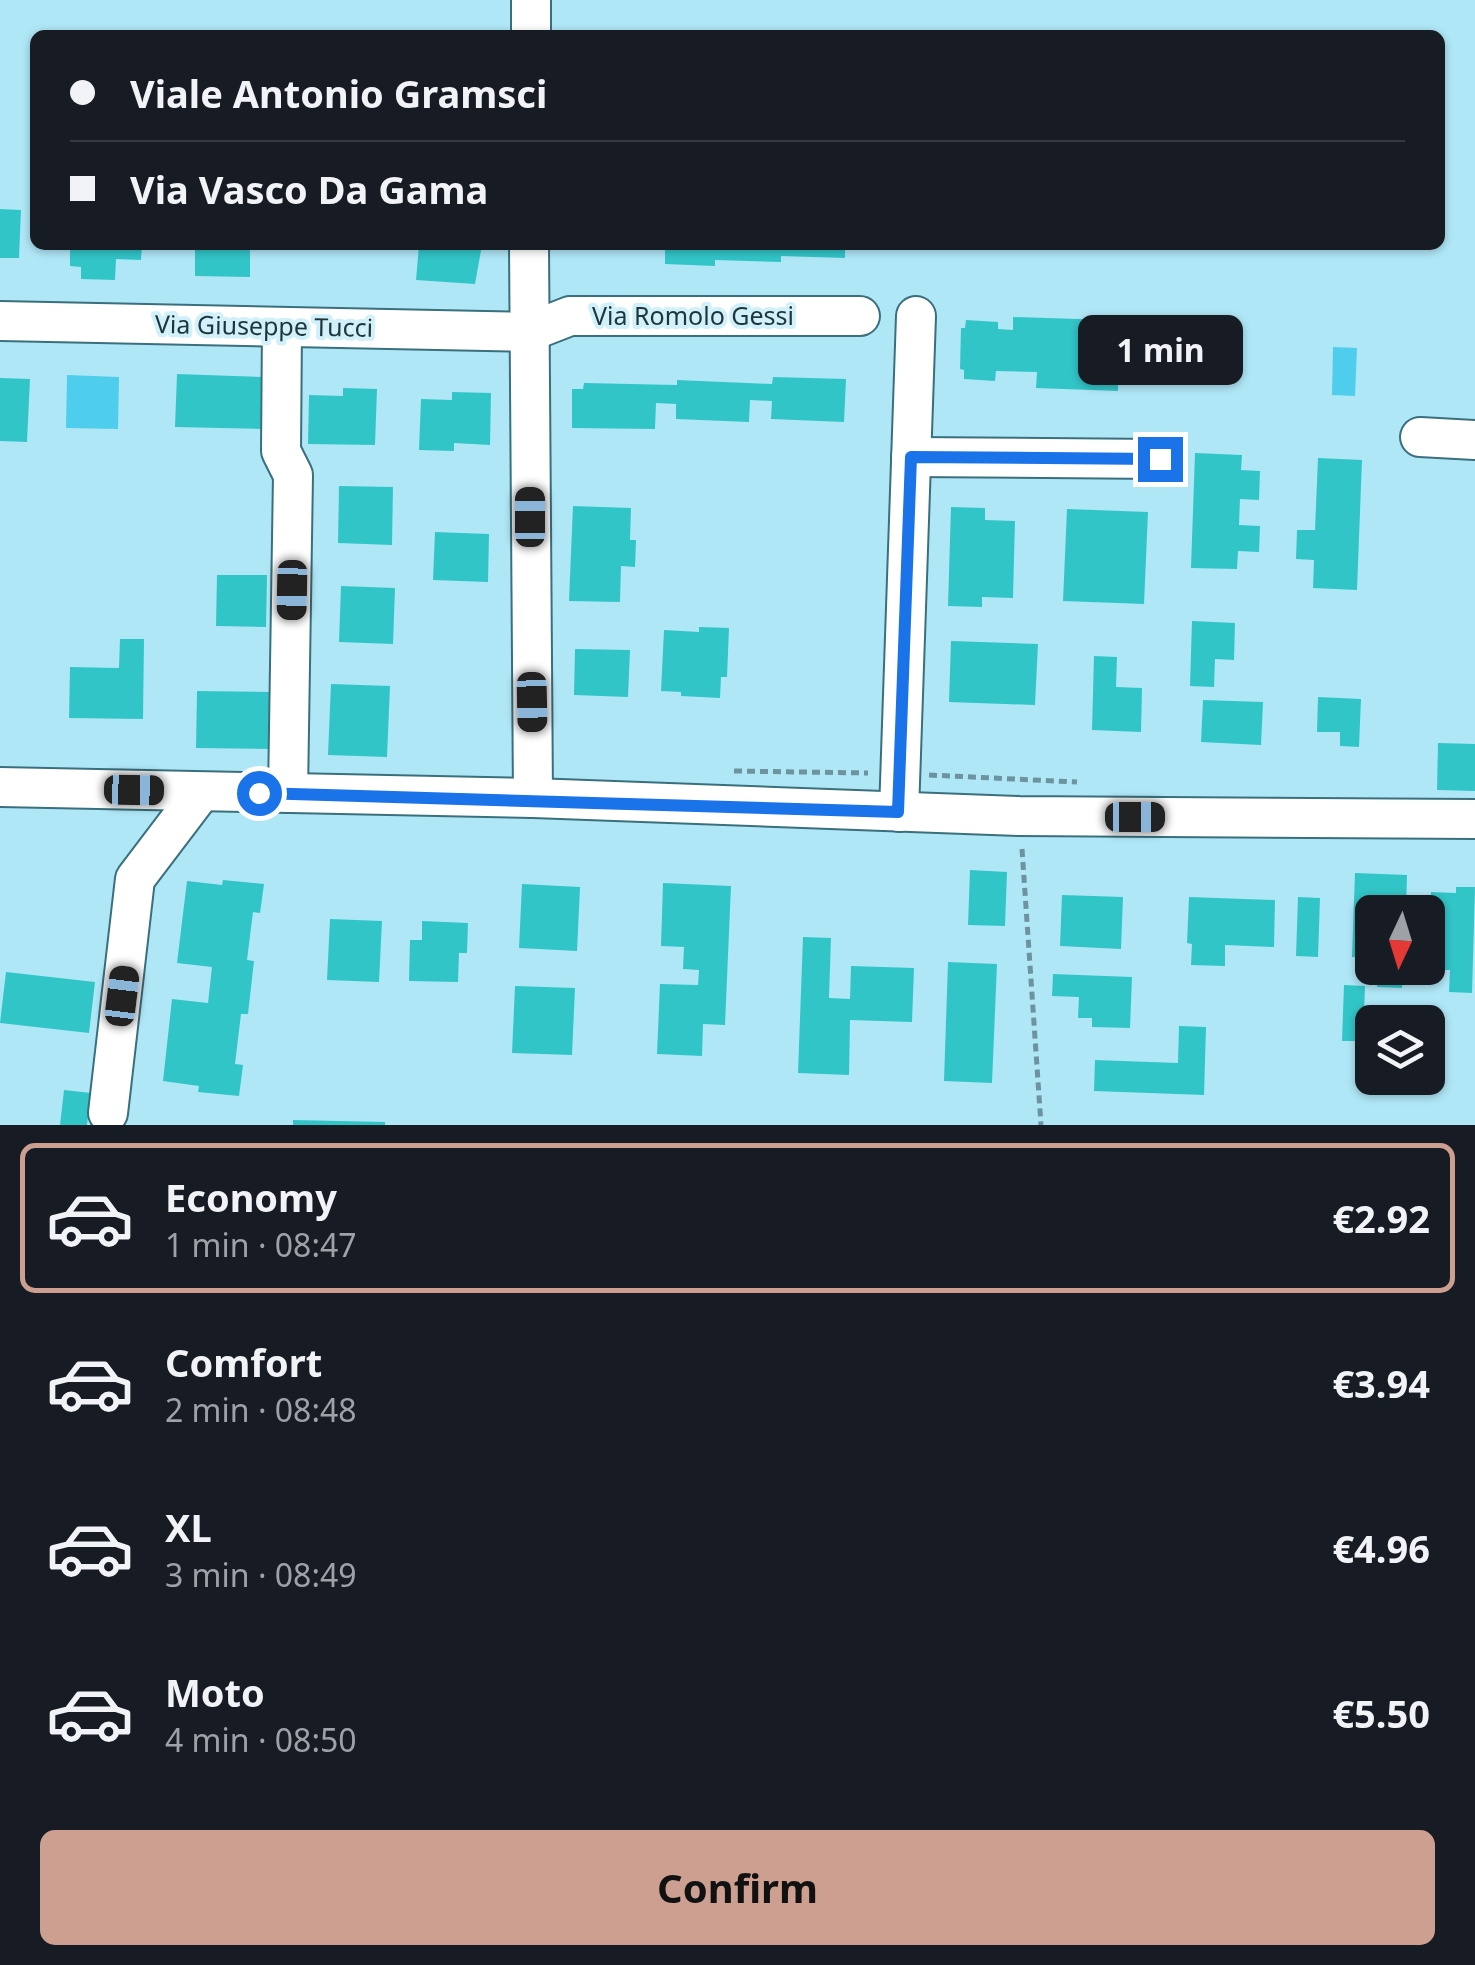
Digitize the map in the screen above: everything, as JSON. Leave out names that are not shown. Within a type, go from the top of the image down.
[{"type":"street","points":[[531,0],[531,30]]},
{"type":"street","points":[[529,250],[533,798]]},
{"type":"street","name":"Via Romolo Gessi","points":[[528,332],[570,316],[860,316]]},
{"type":"street","points":[[898,812],[916,316]]},
{"type":"street","name":"Via Giuseppe Tucci","points":[[0,321],[528,332]]},
{"type":"street","points":[[282,327],[281,451],[293,475],[288,793]]},
{"type":"street","points":[[1420,437],[1475,440]]},
{"type":"street","points":[[911,457],[1160,459]]},
{"type":"street","points":[[0,788],[533,798],[1020,816],[1475,819]]},
{"type":"street","points":[[108,1113],[135,879],[200,792]]},
{"type":"path","points":[[1020,816],[1041,1125]]},
{"type":"water","points":[[1333,347],[1357,348],[1355,396],[1332,395]]},
{"type":"water","points":[[67,375],[119,377],[118,429],[66,428]]},
{"type":"building","points":[[0,209],[21,210],[19,258],[0,258]]},
{"type":"building","points":[[70,250],[142,250],[141,260],[116,259],[115,280],[81,279],[81,267],[70,266]]},
{"type":"building","points":[[195,250],[250,250],[250,277],[195,276]]},
{"type":"building","points":[[419,250],[481,250],[475,284],[416,280]]},
{"type":"building","points":[[665,250],[845,250],[845,258],[781,256],[781,262],[715,260],[715,266],[665,264]]},
{"type":"building","points":[[1108,315],[1166,316],[1162,377],[1118,375],[1118,391],[1036,388],[1037,372],[996,371],[995,381],[964,379],[964,370],[960,369],[961,328],[965,328],[966,320],[998,322],[998,329],[1013,330],[1013,317],[1108,320]]},
{"type":"building","points":[[177,374],[263,377],[262,429],[175,427]]},
{"type":"building","points":[[773,377],[846,379],[844,422],[771,419],[772,401],[750,400],[749,422],[676,419],[676,404],[656,403],[655,429],[572,428],[572,389],[583,389],[584,383],[677,385],[677,380],[772,384]]},
{"type":"building","points":[[0,378],[30,379],[27,442],[0,441]]},
{"type":"building","points":[[343,388],[377,389],[375,445],[308,444],[309,395],[343,396]]},
{"type":"building","points":[[452,392],[491,393],[490,445],[454,443],[454,451],[419,450],[421,399],[452,400]]},
{"type":"building","points":[[1195,453],[1242,455],[1241,470],[1260,471],[1259,500],[1240,499],[1239,525],[1260,526],[1259,552],[1238,551],[1237,569],[1191,568]]},
{"type":"building","points":[[1318,458],[1362,460],[1357,590],[1313,588],[1314,560],[1296,559],[1297,530],[1315,530]]},
{"type":"building","points":[[339,486],[393,487],[392,545],[338,543]]},
{"type":"building","points":[[573,506],[631,508],[630,540],[636,540],[635,567],[621,566],[620,602],[569,601]]},
{"type":"building","points":[[951,507],[985,508],[985,520],[1015,521],[1013,598],[982,597],[982,607],[948,606]]},
{"type":"building","points":[[1067,509],[1148,512],[1144,604],[1063,601]]},
{"type":"building","points":[[435,532],[489,534],[488,582],[433,580]]},
{"type":"building","points":[[217,575],[267,575],[266,627],[216,626]]},
{"type":"building","points":[[341,586],[395,588],[393,644],[339,642]]},
{"type":"building","points":[[1192,621],[1235,623],[1234,660],[1215,659],[1214,687],[1190,686]]},
{"type":"building","points":[[699,627],[729,628],[727,677],[721,677],[720,698],[661,691],[664,630],[699,632]]},
{"type":"building","points":[[120,639],[144,639],[143,719],[69,718],[70,667],[119,668]]},
{"type":"building","points":[[951,641],[1038,644],[1035,705],[949,702]]},
{"type":"building","points":[[575,649],[630,650],[628,697],[574,695]]},
{"type":"building","points":[[1094,656],[1117,657],[1116,687],[1142,688],[1141,732],[1092,730]]},
{"type":"building","points":[[331,684],[390,686],[387,757],[328,755]]},
{"type":"building","points":[[197,691],[272,692],[271,749],[196,748]]},
{"type":"building","points":[[1318,697],[1361,699],[1359,747],[1340,746],[1340,732],[1317,732]]},
{"type":"building","points":[[1203,700],[1263,702],[1261,745],[1201,742]]},
{"type":"building","points":[[1438,743],[1475,744],[1475,791],[1437,790]]},
{"type":"building","points":[[970,870],[1007,872],[1005,926],[968,925]]},
{"type":"building","points":[[1355,873],[1407,875],[1406,895],[1355,895],[1355,957],[1352,957]]},
{"type":"building","points":[[223,880],[264,884],[260,913],[253,912],[247,960],[254,961],[248,1014],[241,1014],[235,1064],[243,1065],[239,1096],[198,1092],[199,1086],[163,1081],[172,999],[208,1003],[212,967],[177,963],[187,881],[222,885]]},
{"type":"building","points":[[663,883],[731,886],[725,1025],[703,1024],[702,1056],[657,1054],[660,984],[698,985],[699,970],[683,969],[684,947],[661,946]]},
{"type":"building","points":[[522,884],[580,887],[577,951],[519,948]]},
{"type":"building","points":[[1456,887],[1475,887],[1472,993],[1449,992],[1450,970],[1445,970],[1445,895],[1431,895],[1456,893]]},
{"type":"building","points":[[1062,895],[1123,897],[1121,949],[1060,946]]},
{"type":"building","points":[[1189,897],[1275,900],[1274,947],[1225,945],[1225,966],[1191,965],[1192,944],[1187,943]]},
{"type":"building","points":[[1298,897],[1320,898],[1318,957],[1296,956]]},
{"type":"building","points":[[330,919],[382,921],[379,982],[327,980]]},
{"type":"building","points":[[422,921],[468,923],[467,953],[459,953],[458,982],[409,981],[410,940],[422,940]]},
{"type":"building","points":[[803,937],[831,938],[829,998],[850,999],[851,966],[914,968],[912,1022],[850,1020],[849,1075],[798,1073]]},
{"type":"building","points":[[948,962],[997,964],[992,1083],[944,1081]]},
{"type":"building","points":[[6,972],[95,982],[89,1033],[0,1023]]},
{"type":"building","points":[[1053,974],[1132,977],[1130,1028],[1092,1027],[1092,1018],[1078,1018],[1079,997],[1052,996]]},
{"type":"building","points":[[1344,985],[1365,986],[1364,1005],[1355,1005],[1355,1041],[1342,1041]]},
{"type":"building","points":[[1377,985],[1402,985],[1402,988]]},
{"type":"building","points":[[515,986],[575,988],[572,1055],[512,1053]]},
{"type":"building","points":[[1179,1026],[1206,1027],[1204,1095],[1094,1091],[1095,1060],[1178,1063]]},
{"type":"building","points":[[64,1090],[91,1093],[87,1125],[60,1125]]},
{"type":"building","points":[[293,1120],[385,1122],[385,1125],[293,1125]]},
{"type":"route","points":[[259,793],[533,798],[898,812],[911,457],[1160,459]]}]
